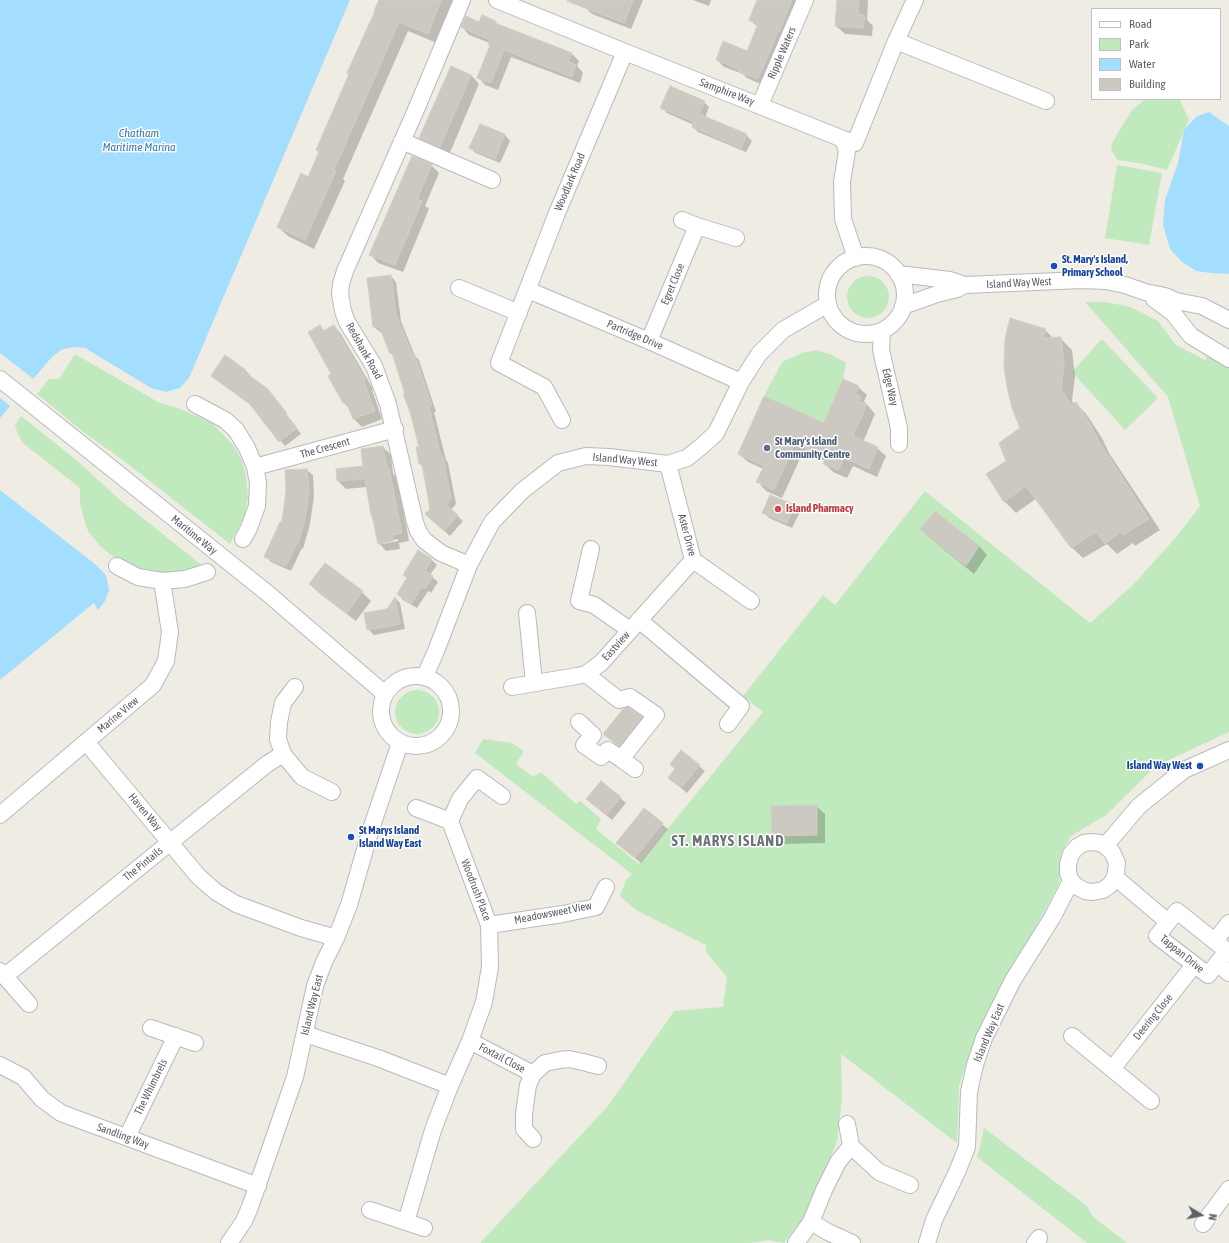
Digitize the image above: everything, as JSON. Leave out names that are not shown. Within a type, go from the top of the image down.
[{"type":"street","name":"Redshank Road","points":[[462,0],[345,271],[340,294],[343,311],[347,322],[374,366],[388,404],[418,530],[424,540],[441,553],[469,565]]},
{"type":"street","name":"Samphire Way","points":[[497,0],[843,139]]},
{"type":"street","name":"Ripple Waters","points":[[760,105],[805,0]]},
{"type":"street","points":[[843,139],[855,143],[896,41],[915,0]]},
{"type":"street","points":[[896,41],[1046,101]]},
{"type":"street","name":"Woodlark Road","points":[[562,420],[544,387],[499,363],[557,213],[625,52]]},
{"type":"street","points":[[843,139],[847,151],[842,182],[843,219],[856,258]]},
{"type":"street","points":[[402,141],[492,180]]},
{"type":"street","points":[[682,220],[736,238]]},
{"type":"street","name":"Egret Close","points":[[649,341],[698,226]]},
{"type":"street","points":[[868,256],[879,259],[890,265],[898,274],[903,284],[905,295],[899,316],[892,325],[882,331],[871,334],[860,334],[849,330],[839,324],[832,314],[828,304],[827,292],[830,280],[836,270],[845,263],[856,258],[868,256]]},
{"type":"street","name":"Island Way West","points":[[898,274],[950,280],[965,285],[1093,280],[1118,283],[1145,292],[1165,296],[1179,302],[1202,306],[1229,320]]},
{"type":"street","name":"Island Way West","points":[[903,306],[937,294],[957,289],[965,285]]},
{"type":"street","points":[[459,288],[518,313]]},
{"type":"street","name":"Partridge Drive","points":[[528,290],[741,382]]},
{"type":"street","name":"Island Way West","points":[[1145,292],[1169,309],[1191,336],[1229,359]]},
{"type":"street","name":"Island Way West","points":[[425,676],[469,565],[492,522],[522,491],[558,463],[586,456],[609,457],[668,464],[687,458],[704,445],[716,433],[741,382],[759,354],[783,330],[828,304]]},
{"type":"street","name":"Edge Way","points":[[882,331],[882,350],[899,428],[899,444]]},
{"type":"street","name":"Maritime Way","points":[[0,379],[266,592],[385,694]]},
{"type":"street","points":[[195,404],[225,420],[236,430],[247,448],[255,467],[258,483],[257,506],[254,517],[244,539]]},
{"type":"street","name":"The Crescent","points":[[255,467],[395,429]]},
{"type":"street","name":"Aster Drive","points":[[668,464],[692,560],[751,601]]},
{"type":"street","points":[[591,549],[579,601],[594,605],[635,625],[741,706],[728,724]]},
{"type":"street","name":"Eastview","points":[[512,687],[586,674],[601,663],[692,560]]},
{"type":"street","points":[[117,566],[138,577],[162,581],[185,580],[207,572]]},
{"type":"street","name":"Marine View","points":[[0,815],[153,685],[166,660],[170,632],[162,581]]},
{"type":"street","points":[[527,613],[534,683]]},
{"type":"street","points":[[586,674],[619,700],[630,697],[656,715],[621,759]]},
{"type":"street","points":[[413,675],[425,676],[444,689],[449,700],[451,712],[449,723],[443,733],[434,741],[423,746],[411,746],[400,743],[391,736],[382,722],[381,705],[385,694],[392,685],[402,678],[413,675]]},
{"type":"street","points":[[295,687],[283,703],[279,722],[278,740],[283,754],[302,777],[332,792]]},
{"type":"street","points":[[579,722],[593,735],[584,745],[601,757],[608,750],[635,769]]},
{"type":"street","name":"Haven Way","points":[[86,742],[198,876],[216,892],[236,904],[301,928],[336,938]]},
{"type":"street","name":"Island Way East","points":[[229,1243],[244,1221],[258,1186],[295,1077],[315,986],[324,962],[350,905],[370,832],[400,743]]},
{"type":"street","points":[[1105,846],[1139,806],[1184,770],[1229,750]]},
{"type":"street","name":"The Pintails","points":[[29,1004],[2,973],[170,843],[267,764],[283,754]]},
{"type":"street","points":[[416,808],[450,821],[460,799],[477,778],[502,796]]},
{"type":"street","name":"Woodrush Place","points":[[406,1222],[431,1137],[450,1086],[470,1041],[484,1002],[490,967],[489,925],[450,821]]},
{"type":"street","points":[[1084,843],[1100,843],[1105,846],[1112,852],[1117,863],[1115,877],[1110,885],[1103,890],[1093,892],[1085,891],[1076,886],[1071,881],[1068,872],[1068,864],[1071,854],[1075,849],[1084,843]]},
{"type":"street","name":"Tappan Drive","points":[[1115,877],[1168,922]]},
{"type":"street","name":"Island Way East","points":[[927,1243],[934,1220],[967,1147],[969,1092],[975,1065],[984,1038],[1013,980],[1052,918],[1071,881]]},
{"type":"street","name":"Meadowsweet View","points":[[489,925],[563,914],[596,907],[606,887]]},
{"type":"street","name":"Tappan Drive","points":[[1177,911],[1227,951],[1223,968],[1208,975],[1194,966],[1157,936],[1168,922],[1177,911]]},
{"type":"street","points":[[1215,941],[1229,923]]},
{"type":"street","name":"Deering Close","points":[[1112,1069],[1194,966]]},
{"type":"street","points":[[152,1028],[195,1043]]},
{"type":"street","points":[[305,1034],[378,1058],[450,1086]]},
{"type":"street","name":"The Whimbrels","points":[[127,1137],[176,1036]]},
{"type":"street","points":[[1072,1036],[1151,1101]]},
{"type":"street","name":"Foxtail Close","points":[[470,1041],[533,1074]]},
{"type":"street","name":"Foxtail Close","points":[[533,1139],[524,1129],[524,1114],[528,1085],[533,1074],[545,1063],[560,1060],[569,1059],[598,1066]]},
{"type":"street","name":"Sandling Way","points":[[0,1066],[23,1077],[42,1099],[61,1113],[258,1186]]},
{"type":"street","points":[[848,1124],[851,1146],[879,1172],[910,1185]]},
{"type":"street","points":[[796,1243],[811,1222],[824,1190],[838,1162],[851,1146]]},
{"type":"street","points":[[1203,1224],[1229,1189]]},
{"type":"street","points":[[370,1210],[424,1228]]},
{"type":"street","points":[[811,1222],[852,1243]]},
{"type":"green space","points":[[1180,100],[1189,119],[1167,170],[1139,163],[1118,160],[1111,150],[1113,141],[1132,110],[1143,101]]},
{"type":"green space","points":[[1117,165],[1162,173],[1149,245],[1105,238]]},
{"type":"green space","points":[[868,276],[883,282],[889,297],[883,312],[868,318],[853,312],[847,297],[853,282]]},
{"type":"green space","points":[[1085,302],[1105,302],[1131,307],[1158,321],[1176,345],[1205,360],[1209,353],[1229,366],[1229,732],[1156,766],[1106,815],[1071,836],[1061,854],[1059,884],[974,1042],[959,1086],[957,1143],[841,1054],[842,1098],[837,1141],[818,1190],[804,1217],[784,1243],[768,1240],[750,1243],[480,1243],[608,1106],[674,1011],[723,1007],[727,977],[706,952],[706,945],[636,910],[620,896],[626,880],[632,874],[475,753],[483,739],[512,743],[524,751],[516,764],[533,777],[541,772],[576,804],[580,801],[601,819],[596,829],[639,864],[763,712],[743,696],[823,595],[835,605],[925,491],[1090,623],[1132,586],[1178,535],[1200,506],[1168,397]]},
{"type":"green space","points":[[1102,339],[1158,398],[1125,430],[1072,372]]},
{"type":"green space","points":[[816,350],[832,355],[846,363],[843,379],[824,424],[764,396],[782,362],[802,353]]},
{"type":"green space","points":[[75,354],[158,402],[180,409],[211,422],[234,446],[242,461],[246,476],[248,496],[245,515],[230,544],[124,461],[81,430],[37,394],[49,379],[59,379]]},
{"type":"green space","points":[[21,416],[75,459],[119,499],[203,566],[188,573],[159,577],[130,570],[100,546],[88,531],[80,503],[80,488],[23,443],[15,425]]},
{"type":"green space","points":[[413,690],[421,690],[426,691],[433,696],[438,703],[438,721],[433,728],[426,733],[413,734],[405,731],[398,724],[395,716],[395,708],[398,700],[405,693]]},
{"type":"green space","points":[[984,1128],[1087,1206],[1092,1216],[1127,1243],[1087,1243],[977,1157]]},
{"type":"water","name":"Chatham Maritime Marina","points":[[0,0],[350,0],[189,378],[180,388],[166,392],[151,388],[85,348],[73,347],[61,350],[52,357],[0,418]]},
{"type":"water","points":[[1209,112],[1229,126],[1228,274],[1196,271],[1182,262],[1170,249],[1163,225],[1165,200],[1178,163],[1184,130],[1197,116]]},
{"type":"water","points":[[0,490],[95,564],[106,575],[109,590],[105,601],[98,610],[94,603],[0,680]]},
{"type":"pier","points":[[0,353],[35,380],[12,407],[0,398]]},
{"type":"building","points":[[379,0],[441,0],[428,34],[399,22],[305,240],[277,227],[301,173],[308,177],[319,152],[316,150],[349,74],[347,73]]},
{"type":"building","points":[[633,0],[624,23],[567,1]]},
{"type":"building","points":[[757,0],[792,0],[758,79],[738,71],[739,69],[716,60],[723,41],[747,51],[758,24],[749,20]]},
{"type":"building","points":[[837,0],[859,0],[858,14],[865,16],[863,28],[835,26]]},
{"type":"building","points":[[482,15],[496,21],[495,23],[572,53],[568,61],[576,65],[572,77],[504,50],[491,83],[477,78],[490,45],[488,44],[490,40],[461,27],[466,16],[479,22]]},
{"type":"building","points":[[451,66],[471,75],[440,147],[419,138]]},
{"type":"building","points":[[670,86],[705,101],[699,114],[747,134],[741,148],[692,127],[694,122],[660,108]]},
{"type":"building","points":[[480,124],[505,134],[495,159],[469,148]]},
{"type":"building","points":[[412,156],[432,164],[417,199],[422,201],[395,265],[369,255]]},
{"type":"building","points":[[391,275],[396,315],[412,354],[414,353],[432,406],[429,407],[441,456],[443,456],[451,499],[446,505],[458,515],[444,531],[425,514],[430,509],[422,464],[419,464],[416,447],[419,447],[410,412],[403,394],[405,394],[392,353],[390,354],[379,326],[373,327],[367,278]]},
{"type":"building","points":[[1010,318],[1046,329],[1043,338],[1061,337],[1064,364],[1061,389],[1071,405],[1076,402],[1091,425],[1098,440],[1149,519],[1123,535],[1121,532],[1105,544],[1096,532],[1071,548],[1026,486],[1004,502],[986,474],[1006,461],[999,443],[1020,428],[1012,408],[1004,367],[1005,339]]},
{"type":"building","points":[[320,325],[323,331],[334,325],[366,381],[364,382],[375,411],[353,419],[346,402],[343,403],[328,376],[331,374],[308,332]]},
{"type":"building","points":[[225,355],[246,370],[244,372],[267,388],[297,428],[279,442],[249,403],[211,376]]},
{"type":"building","points":[[843,379],[859,386],[855,394],[861,397],[859,401],[867,404],[853,436],[878,447],[869,469],[844,458],[838,470],[823,464],[826,457],[795,444],[774,490],[756,482],[764,466],[738,454],[764,396],[824,423]]},
{"type":"building","points":[[383,446],[402,533],[392,535],[393,541],[378,544],[365,479],[337,481],[336,469],[363,466],[361,449]]},
{"type":"building","points":[[307,469],[309,490],[305,518],[298,544],[297,543],[286,566],[264,557],[280,522],[282,522],[286,491],[285,470]]},
{"type":"building","name":"Island Pharmacy","points":[[770,495],[795,505],[787,523],[762,513]]},
{"type":"building","points":[[935,511],[979,546],[966,566],[920,529]]},
{"type":"building","points":[[418,550],[432,559],[425,571],[433,576],[425,589],[422,587],[411,604],[397,594],[407,578],[403,575]]},
{"type":"building","points":[[325,563],[363,591],[347,613],[309,584]]},
{"type":"building","points":[[395,597],[400,624],[367,630],[364,613],[387,609]]},
{"type":"building","points":[[628,707],[642,717],[619,746],[603,734],[623,709]]},
{"type":"building","points":[[681,750],[700,765],[681,788],[668,778],[675,769],[670,764]]},
{"type":"building","points":[[601,781],[621,797],[606,815],[586,799]]},
{"type":"building","points":[[817,805],[817,835],[772,836],[771,806]]},
{"type":"building","points":[[644,808],[663,823],[635,858],[616,843]]},
{"type":"place","name":"St. Mary's Island, Primary School","points":[[1054,266]]},
{"type":"place","name":"St Mary's Island Community Centre","points":[[767,448]]},
{"type":"place","name":"Island Pharmacy","points":[[778,509]]},
{"type":"place","name":"Island Way West","points":[[1200,766]]},
{"type":"place","name":"St Marys Island Island Way East","points":[[351,837]]},
{"type":"district","name":"ST. MARYS ISLAND","points":[[728,841]]}]
